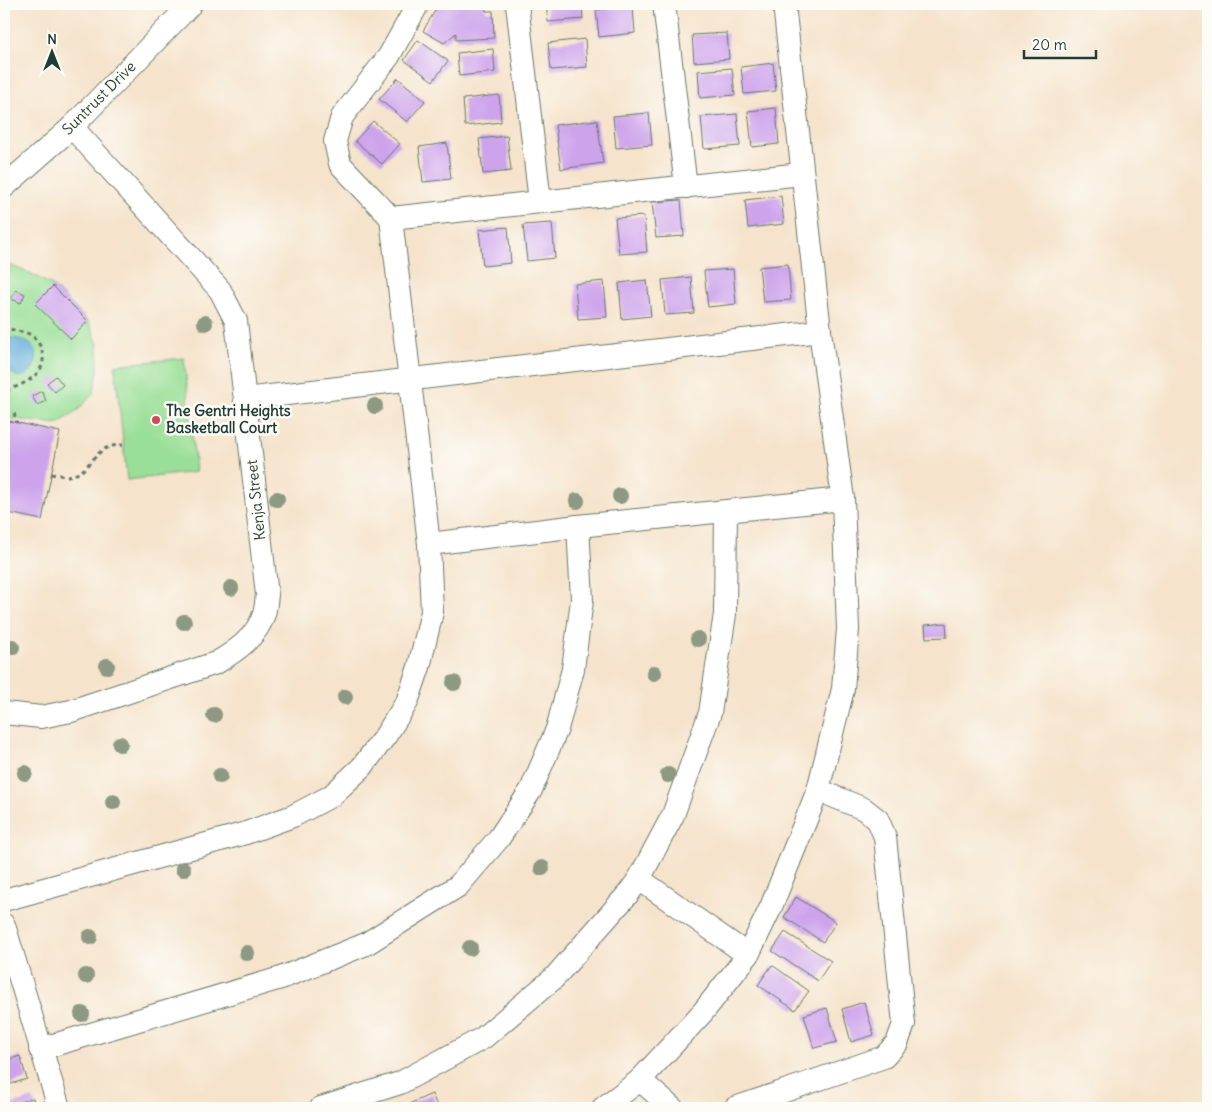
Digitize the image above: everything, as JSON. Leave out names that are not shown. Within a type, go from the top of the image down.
[{"type":"street","name":"Suntrust Drive","points":[[4,187],[72,127],[191,4]]},
{"type":"street","points":[[4,900],[246,833],[293,816],[331,796],[362,767],[386,735],[407,702],[419,667],[432,612],[429,544],[408,379],[391,218],[340,164],[335,140],[342,117],[389,56],[418,4]]},
{"type":"street","points":[[517,4],[540,202]]},
{"type":"street","points":[[664,4],[686,187]]},
{"type":"street","points":[[603,1108],[640,1080],[703,1012],[748,955],[771,908],[818,790],[843,689],[848,629],[843,499],[820,332],[784,4]]},
{"type":"street","name":"Kenja Street","points":[[4,713],[41,716],[71,710],[216,663],[237,650],[256,630],[264,614],[267,595],[236,321],[220,290],[72,127]]},
{"type":"street","points":[[391,218],[802,174]]},
{"type":"street","points":[[245,398],[820,332]]},
{"type":"street","points":[[429,544],[578,526],[843,499]]},
{"type":"street","points":[[321,1108],[400,1083],[483,1038],[554,978],[639,879],[673,815],[710,713],[725,614],[726,512]]},
{"type":"street","points":[[40,1049],[281,978],[366,944],[458,886],[499,838],[531,790],[557,729],[573,669],[582,600],[578,526]]},
{"type":"street","points":[[735,1108],[884,1057],[897,1043],[904,1024],[885,837],[878,820],[864,809],[818,790]]},
{"type":"street","points":[[639,879],[748,955]]},
{"type":"street","points":[[4,925],[40,1049],[60,1108]]},
{"type":"street","points":[[640,1080],[672,1108]]},
{"type":"path","points":[[4,325],[12,331],[34,337],[42,349],[43,363],[37,375],[30,381],[4,391]]},
{"type":"path","points":[[14,413],[17,423]]},
{"type":"path","points":[[51,474],[68,476],[80,473],[102,450],[111,446],[123,445]]},
{"type":"green space","points":[[9,265],[32,274],[53,286],[88,321],[98,344],[98,372],[93,394],[79,409],[58,424],[4,418],[4,266]]},
{"type":"green space","name":"The Gentri Heights Basketball Court","points":[[184,358],[196,472],[127,480],[115,365]]},
{"type":"water","points":[[4,336],[25,341],[33,348],[36,355],[35,362],[27,374],[15,375],[9,370],[8,361],[4,357]]},
{"type":"building","points":[[439,4],[485,4],[486,11],[493,11],[494,38],[456,40],[456,33],[444,43],[423,31]]},
{"type":"building","points":[[546,4],[582,4],[583,19],[548,22]]},
{"type":"building","points":[[633,6],[635,33],[599,37],[596,10]]},
{"type":"building","points":[[727,33],[729,59],[694,62],[692,35]]},
{"type":"building","points":[[585,39],[587,67],[551,70],[548,43]]},
{"type":"building","points":[[418,40],[448,61],[433,81],[404,60]]},
{"type":"building","points":[[493,49],[495,72],[459,76],[457,53]]},
{"type":"building","points":[[773,63],[776,91],[744,94],[741,67]]},
{"type":"building","points":[[732,68],[735,95],[700,98],[698,71]]},
{"type":"building","points":[[398,78],[425,101],[407,122],[379,99]]},
{"type":"building","points":[[499,95],[501,122],[465,126],[463,99]]},
{"type":"building","points":[[776,108],[779,144],[752,147],[748,111]]},
{"type":"building","points":[[649,113],[652,145],[616,148],[613,116]]},
{"type":"building","points":[[737,114],[740,146],[704,149],[701,117]]},
{"type":"building","points":[[597,120],[603,163],[561,169],[555,125]]},
{"type":"building","points":[[373,121],[400,144],[382,164],[355,141]]},
{"type":"building","points":[[507,136],[511,171],[483,174],[479,139]]},
{"type":"building","points":[[447,143],[451,179],[423,182],[419,147]]},
{"type":"building","points":[[781,196],[784,224],[748,228],[745,200]]},
{"type":"building","points":[[681,200],[684,236],[656,238],[652,202]]},
{"type":"building","points":[[644,216],[647,252],[619,254],[615,218]]},
{"type":"building","points":[[552,223],[555,258],[527,261],[523,225]]},
{"type":"building","points":[[508,227],[511,263],[483,266],[479,230]]},
{"type":"building","points":[[788,264],[791,300],[763,302],[759,267]]},
{"type":"building","points":[[733,269],[736,304],[708,307],[704,271]]},
{"type":"building","points":[[691,277],[694,313],[665,315],[662,280]]},
{"type":"building","points":[[647,280],[651,316],[622,319],[619,283]]},
{"type":"building","points":[[604,281],[607,317],[578,319],[575,284]]},
{"type":"building","points":[[53,286],[88,321],[71,339],[35,304]]},
{"type":"building","points":[[16,290],[25,294],[21,303],[11,299]]},
{"type":"building","points":[[56,376],[63,385],[55,392],[47,383]]},
{"type":"building","points":[[42,391],[46,401],[37,405],[32,396]]},
{"type":"building","points":[[4,420],[60,432],[42,520],[4,512]]},
{"type":"building","points":[[946,623],[947,637],[926,638],[925,625]]},
{"type":"building","points":[[796,897],[836,922],[823,942],[784,917]]},
{"type":"building","points":[[785,932],[831,961],[818,981],[772,951]]},
{"type":"building","points":[[772,965],[809,991],[795,1010],[758,985]]},
{"type":"building","points":[[864,1002],[874,1035],[851,1042],[842,1009]]},
{"type":"building","points":[[827,1008],[837,1042],[814,1048],[804,1015]]},
{"type":"building","points":[[20,1056],[27,1079],[4,1086],[4,1061]]},
{"type":"building","points":[[432,1094],[438,1108],[413,1108],[411,1103]]},
{"type":"building","points":[[33,1098],[36,1108],[4,1108],[4,1107]]},
{"type":"place","name":"The Gentri Heights Basketball Court","points":[[156,420]]}]
